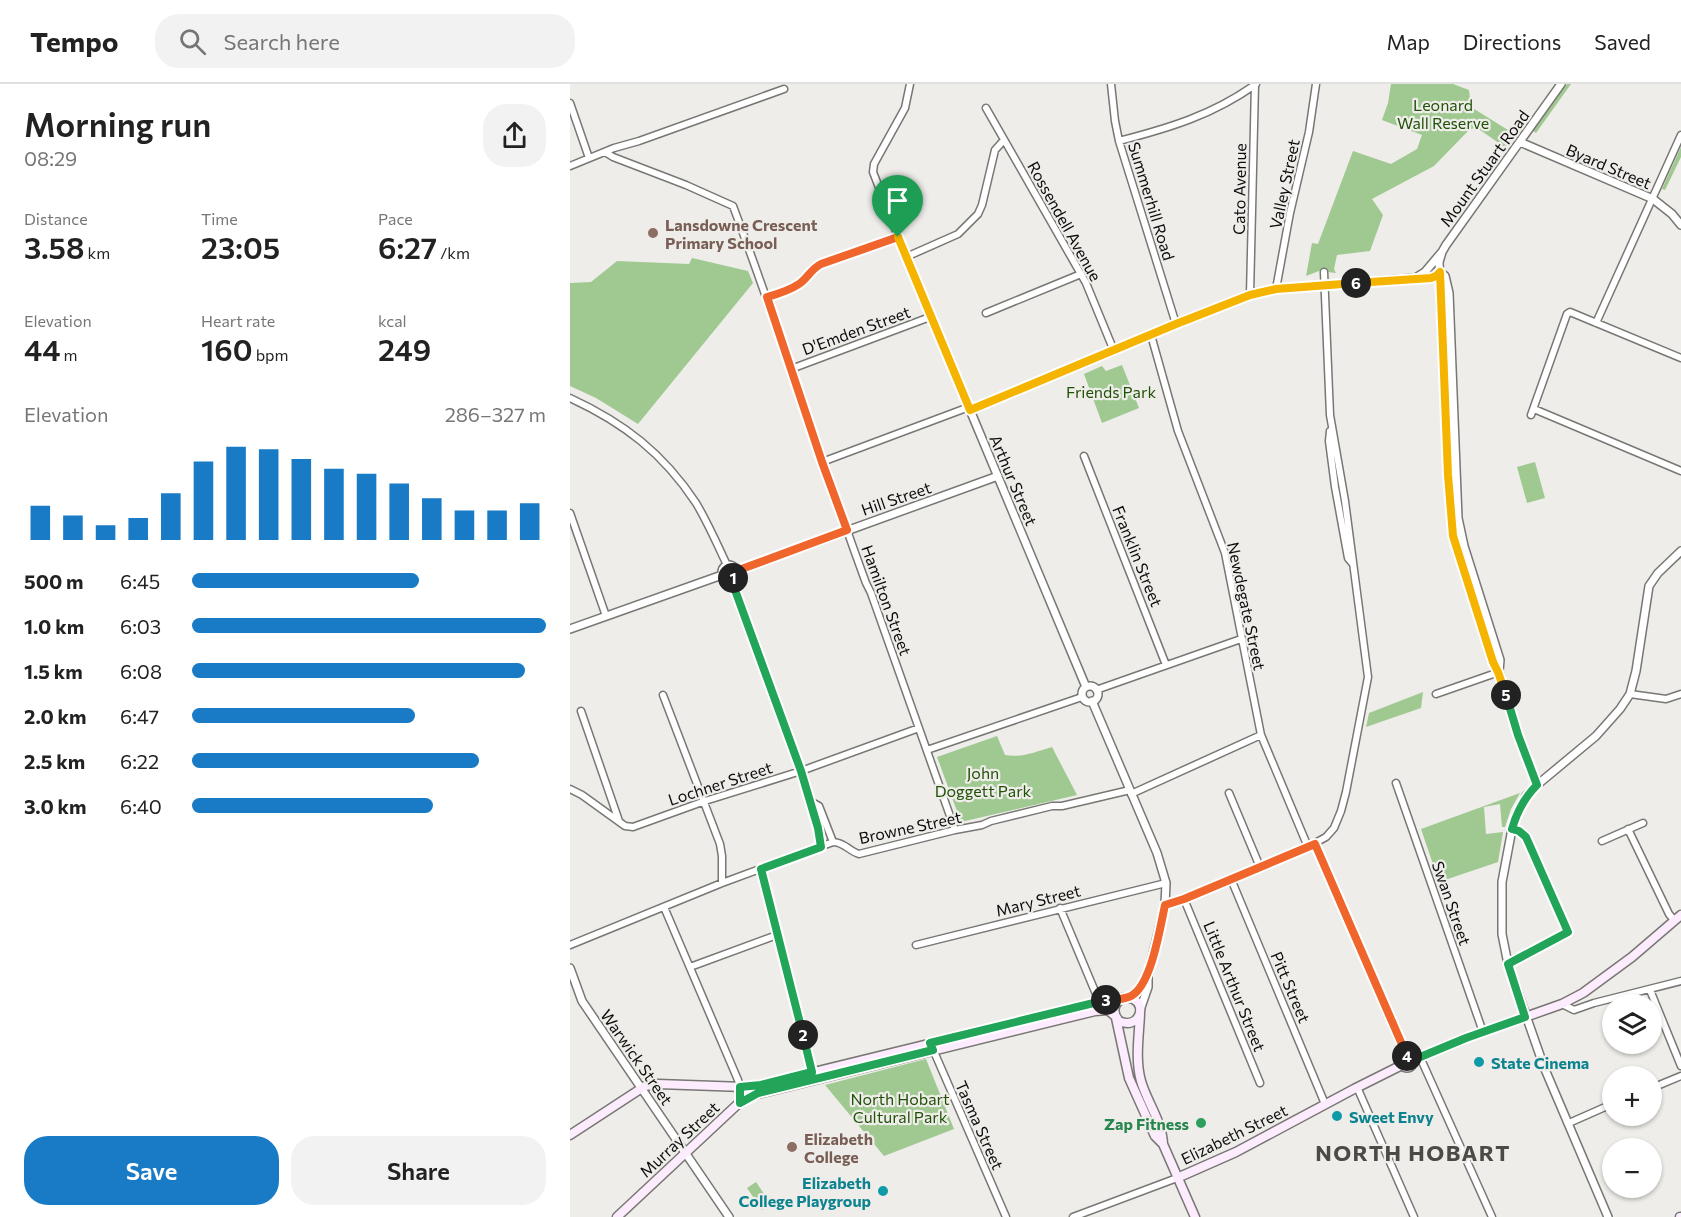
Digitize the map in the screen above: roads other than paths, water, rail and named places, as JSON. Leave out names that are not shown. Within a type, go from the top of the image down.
[{"type":"main road","name":"Elizabeth Street","points":[[1177,1178],[1236,1152],[1410,1060],[1562,1004],[1583,993],[1678,918]]},
{"type":"main road","name":"Murray Street","points":[[617,1217],[740,1103],[758,1093],[813,1076],[1099,1001],[1126,998]]},
{"type":"main road","points":[[1162,1144],[1162,1132],[1140,1078],[1139,1006],[1136,1001],[1126,998],[1116,1005],[1114,1010],[1125,1065],[1155,1136],[1162,1144],[1195,1217]]},
{"type":"main road","name":"Murray Street","points":[[931,1046],[1095,1011],[1108,1010],[1116,1017]]},
{"type":"main road","points":[[1116,1017],[1123,1023],[1129,1023],[1137,1019],[1140,1013]]},
{"type":"main road","name":"Murray Street","points":[[642,1087],[658,1084],[740,1087],[813,1076]]},
{"type":"main road","points":[[570,1135],[642,1087]]},
{"type":"street","name":"Arthur Street","points":[[910,84],[905,108],[873,169],[930,317],[1086,687]]},
{"type":"street","name":"Summerhill Road","points":[[1111,84],[1119,141],[1176,324]]},
{"type":"street","points":[[1119,141],[1163,130],[1199,117],[1213,111],[1256,84]]},
{"type":"street","name":"Cato Avenue","points":[[1250,295],[1256,84]]},
{"type":"street","name":"Valley Street","points":[[1276,289],[1290,213],[1309,132],[1316,84]]},
{"type":"street","name":"Mount Stuart Road","points":[[1537,785],[1498,672],[1500,660],[1464,546],[1458,518],[1449,293],[1445,276],[1440,272],[1439,262],[1442,252],[1561,84]]},
{"type":"street","points":[[570,166],[784,89]]},
{"type":"street","points":[[570,103],[589,158]]},
{"type":"street","name":"Rossendell Avenue","points":[[986,108],[1082,274],[1114,351]]},
{"type":"street","points":[[1596,322],[1681,135]]},
{"type":"street","points":[[906,257],[958,234],[978,214],[995,150],[1004,140]]},
{"type":"street","name":"Byard Street","points":[[1520,142],[1653,199],[1672,214],[1681,225]]},
{"type":"street","name":"Hamilton Street","points":[[605,152],[733,206],[767,297],[822,462],[955,830]]},
{"type":"street","points":[[767,297],[802,282],[814,267],[898,237]]},
{"type":"street","points":[[1415,278],[1425,272],[1442,252]]},
{"type":"street","points":[[822,462],[969,409],[1250,295],[1276,289],[1431,278],[1440,272],[1436,270],[1425,272]]},
{"type":"street","points":[[1165,905],[1260,867],[1326,837],[1334,828],[1347,792],[1368,677],[1345,501],[1331,426],[1324,272]]},
{"type":"street","points":[[986,313],[1082,274]]},
{"type":"street","points":[[1680,356],[1570,312],[1535,412],[1681,471]]},
{"type":"street","name":"D'Emden Street","points":[[792,369],[930,317]]},
{"type":"street","name":"Newdegate Street","points":[[1151,335],[1178,431],[1225,553],[1260,735],[1410,1060],[1492,1217]]},
{"type":"street","points":[[570,398],[614,420],[645,444],[682,484],[696,504],[727,565],[734,567],[736,571],[736,575],[731,579],[722,575]]},
{"type":"street","name":"Franklin Street","points":[[1084,456],[1166,665]]},
{"type":"street","name":"Hill Street","points":[[736,571],[998,476]]},
{"type":"street","points":[[570,513],[606,616]]},
{"type":"street","points":[[1608,1217],[1525,1017],[1508,964],[1502,934],[1501,901],[1512,829],[1519,809],[1526,796],[1537,785],[1596,735],[1620,709],[1630,694],[1635,677],[1648,586],[1681,551]]},
{"type":"street","points":[[722,575],[727,565]]},
{"type":"street","points":[[570,629],[722,575]]},
{"type":"street","points":[[731,579],[801,771],[818,828],[821,847]]},
{"type":"street","points":[[1096,690],[1241,639]]},
{"type":"street","points":[[1436,694],[1498,672]]},
{"type":"street","points":[[1082,697],[1082,692],[1090,686],[1096,690],[1097,696],[1092,701]]},
{"type":"street","points":[[663,694],[720,844],[722,883]]},
{"type":"street","points":[[1630,694],[1666,699],[1681,694]]},
{"type":"street","points":[[1082,697],[1092,701]]},
{"type":"street","points":[[927,750],[1082,697]]},
{"type":"street","points":[[1092,701],[1157,853],[1166,883],[1165,905],[1148,974],[1148,987],[1140,1013]]},
{"type":"street","points":[[581,711],[619,822]]},
{"type":"street","name":"Lochner Street","points":[[619,822],[633,827],[705,801],[801,771],[919,728]]},
{"type":"street","name":"Browne Street","points":[[832,842],[845,845],[852,852],[859,854],[1052,806],[1130,792],[1260,735]]},
{"type":"street","name":"Swan Street","points":[[1396,783],[1483,1032]]},
{"type":"street","points":[[570,789],[619,822]]},
{"type":"street","points":[[1229,793],[1260,867]]},
{"type":"street","points":[[570,945],[722,883],[832,842],[819,806],[809,800]]},
{"type":"street","points":[[1602,841],[1643,822]]},
{"type":"street","points":[[1508,964],[1568,932],[1526,837],[1512,829]]},
{"type":"street","points":[[1628,829],[1669,914],[1678,918]]},
{"type":"street","points":[[761,869],[813,1076]]},
{"type":"street","name":"Pitt Street","points":[[1231,879],[1325,1104]]},
{"type":"street","name":"Mary Street","points":[[916,945],[1166,883]]},
{"type":"street","name":"Little Arthur Street","points":[[1184,899],[1260,1083]]},
{"type":"street","points":[[664,907],[740,1087],[740,1103]]},
{"type":"street","points":[[1060,908],[1099,1001]]},
{"type":"street","points":[[690,967],[777,935]]},
{"type":"street","name":"Warwick Street","points":[[570,968],[582,1001],[729,1217]]},
{"type":"street","points":[[1126,998],[1139,989],[1148,974]]},
{"type":"street","points":[[1562,1004],[1574,1010],[1681,981]]},
{"type":"street","points":[[1650,990],[1681,1065]]},
{"type":"street","name":"Tasma Street","points":[[931,1046],[1006,1217]]},
{"type":"street","points":[[1662,1084],[1681,1076]]},
{"type":"street","points":[[1357,1087],[1414,1217]]},
{"type":"street","points":[[1569,1123],[1602,1108]]},
{"type":"street","name":"Elizabeth Street","points":[[1073,1217],[1177,1178]]},
{"type":"place","name":"Lansdowne Crescent Primary School","points":[[653,233]]},
{"type":"place","name":"State Cinema","points":[[1479,1062]]},
{"type":"place","name":"Sweet Envy","points":[[1337,1116]]},
{"type":"place","name":"Zap Fitness","points":[[1201,1123]]},
{"type":"place","name":"Elizabeth College","points":[[792,1147]]},
{"type":"place","name":"Elizabeth College Playgroup","points":[[883,1191]]},
{"type":"district","name":"NORTH HOBART","points":[[1413,1152]]},
{"type":"park label","name":"Leonard Wall Reserve","points":[[1443,113]]},
{"type":"park label","name":"Friends Park","points":[[1111,391]]},
{"type":"park label","name":"John Doggett Park","points":[[983,781]]},
{"type":"park label","name":"North Hobart Cultural Park","points":[[900,1107]]}]
